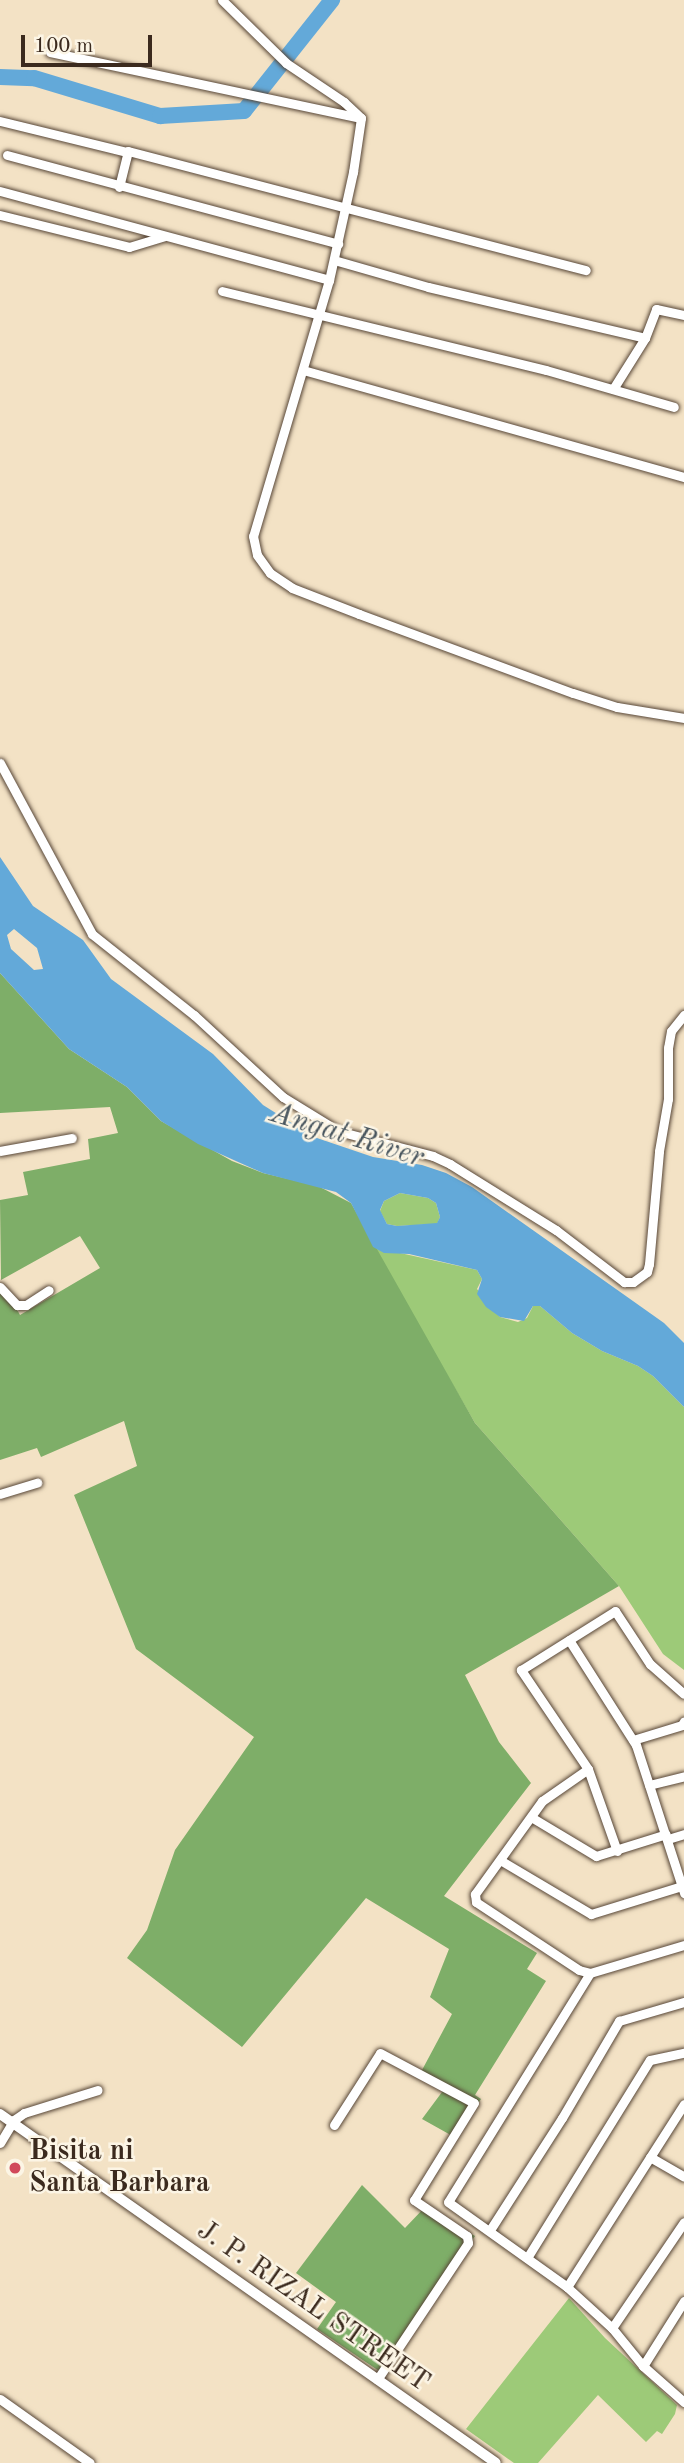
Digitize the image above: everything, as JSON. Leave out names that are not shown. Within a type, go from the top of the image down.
[{"type":"main road","name":"J. P. RIZAL STREET","points":[[0,2114],[496,2463]]},
{"type":"street","points":[[222,0],[283,60],[351,107],[360,118],[346,207],[329,280],[253,536],[257,555],[270,573],[292,588],[573,693],[617,707],[684,718]]},
{"type":"street","points":[[50,52],[360,118]]},
{"type":"street","points":[[0,121],[586,270]]},
{"type":"street","points":[[119,187],[127,152]]},
{"type":"street","points":[[7,155],[338,244]]},
{"type":"street","points":[[0,191],[329,280]]},
{"type":"street","points":[[0,215],[129,247],[166,236]]},
{"type":"street","points":[[334,260],[428,287],[645,338]]},
{"type":"street","points":[[222,291],[613,389],[674,407]]},
{"type":"street","points":[[613,389],[645,338],[656,309],[684,315]]},
{"type":"street","points":[[303,370],[684,477]]},
{"type":"street","points":[[0,763],[92,934],[194,1015],[283,1097],[338,1130],[433,1156],[450,1164],[556,1230],[624,1283],[633,1282],[647,1272],[649,1265],[659,1152],[668,1100],[668,1048],[671,1031],[684,1015]]},
{"type":"street","points":[[0,1151],[72,1138]]},
{"type":"street","points":[[0,1287],[17,1305],[26,1305],[49,1290]]},
{"type":"street","points":[[0,1494],[37,1483]]},
{"type":"street","points":[[617,1851],[587,1769],[521,1670],[615,1611],[650,1664],[684,1694]]},
{"type":"street","points":[[500,1860],[591,1914],[683,1890],[633,1740],[569,1640]]},
{"type":"street","points":[[633,1740],[682,1724],[684,1721]]},
{"type":"street","points":[[587,1769],[542,1801],[475,1894],[475,1902],[579,1970],[590,1973],[684,1945]]},
{"type":"street","points":[[649,1785],[684,1776]]},
{"type":"street","points":[[531,1817],[596,1856],[667,1836],[684,1834]]},
{"type":"street","points":[[590,1973],[448,2202],[567,2287],[612,2328],[643,2366],[684,2402]]},
{"type":"street","points":[[490,2230],[562,2118],[619,2021],[684,2002]]},
{"type":"street","points":[[334,2125],[380,2053],[474,2103],[414,2200],[467,2236],[468,2243],[377,2380]]},
{"type":"street","points":[[527,2258],[650,2060],[684,2053]]},
{"type":"street","points":[[0,2143],[14,2122],[24,2113],[98,2090]]},
{"type":"street","points":[[567,2287],[684,2104]]},
{"type":"street","points":[[650,2157],[684,2177]]},
{"type":"street","points":[[612,2328],[684,2222]]},
{"type":"street","points":[[643,2366],[684,2301]]},
{"type":"street","points":[[0,2399],[90,2463]]},
{"type":"green space","points":[[0,973],[69,1049],[127,1087],[161,1121],[232,1161],[263,1173],[318,1186],[351,1203],[475,1423],[619,1586],[465,1675],[499,1742],[531,1783],[444,1896],[537,1953],[527,1969],[546,1981],[475,2095],[481,2099],[456,2138],[422,2119],[445,2088],[421,2072],[452,2014],[430,1997],[449,1949],[366,1898],[242,2047],[127,1958],[147,1930],[175,1850],[254,1737],[136,1649],[74,1495],[137,1466],[124,1421],[41,1457],[37,1448],[0,1460],[0,1287],[4,1286],[20,1315],[100,1268],[80,1236],[1,1280],[0,1200],[28,1195],[23,1172],[90,1159],[88,1139],[118,1133],[110,1107],[0,1113]]},
{"type":"green space","points":[[400,1193],[428,1198],[436,1203],[440,1217],[437,1224],[387,1224],[380,1211],[384,1201]]},
{"type":"green space","points":[[373,1247],[477,1270],[482,1279],[477,1289],[500,1317],[518,1322],[527,1318],[533,1306],[540,1306],[572,1333],[653,1376],[684,1407],[684,1670],[663,1654],[619,1586],[475,1423]]},
{"type":"green space","points":[[362,2185],[405,2228],[425,2207],[475,2236],[382,2373],[317,2329],[336,2302],[296,2273]]},
{"type":"green space","points":[[569,2298],[605,2338],[677,2405],[675,2414],[662,2434],[657,2431],[646,2442],[598,2395],[538,2463],[514,2463],[466,2429]]},
{"type":"water","points":[[0,857],[33,906],[83,940],[111,979],[213,1054],[263,1105],[314,1137],[373,1157],[422,1165],[446,1173],[472,1187],[664,1323],[684,1343],[684,1407],[653,1376],[572,1333],[540,1306],[533,1306],[524,1321],[500,1317],[486,1307],[477,1294],[482,1279],[477,1270],[409,1254],[384,1253],[373,1247],[351,1203],[336,1192],[263,1173],[198,1144],[161,1121],[127,1087],[69,1049],[0,973]],"holes":[[[14,929],[37,948],[43,969],[34,970],[11,949],[7,935]],[[400,1193],[428,1198],[436,1203],[440,1217],[437,1223],[397,1226],[387,1224],[380,1210],[384,1201]]]},
{"type":"waterway","points":[[0,77],[34,78],[160,116],[244,111],[332,0]]},
{"type":"place","name":"Bisita ni Santa Barbara","points":[[15,2168]]},
{"type":"water label","name":"Angat River","points":[[347,1136]]}]
